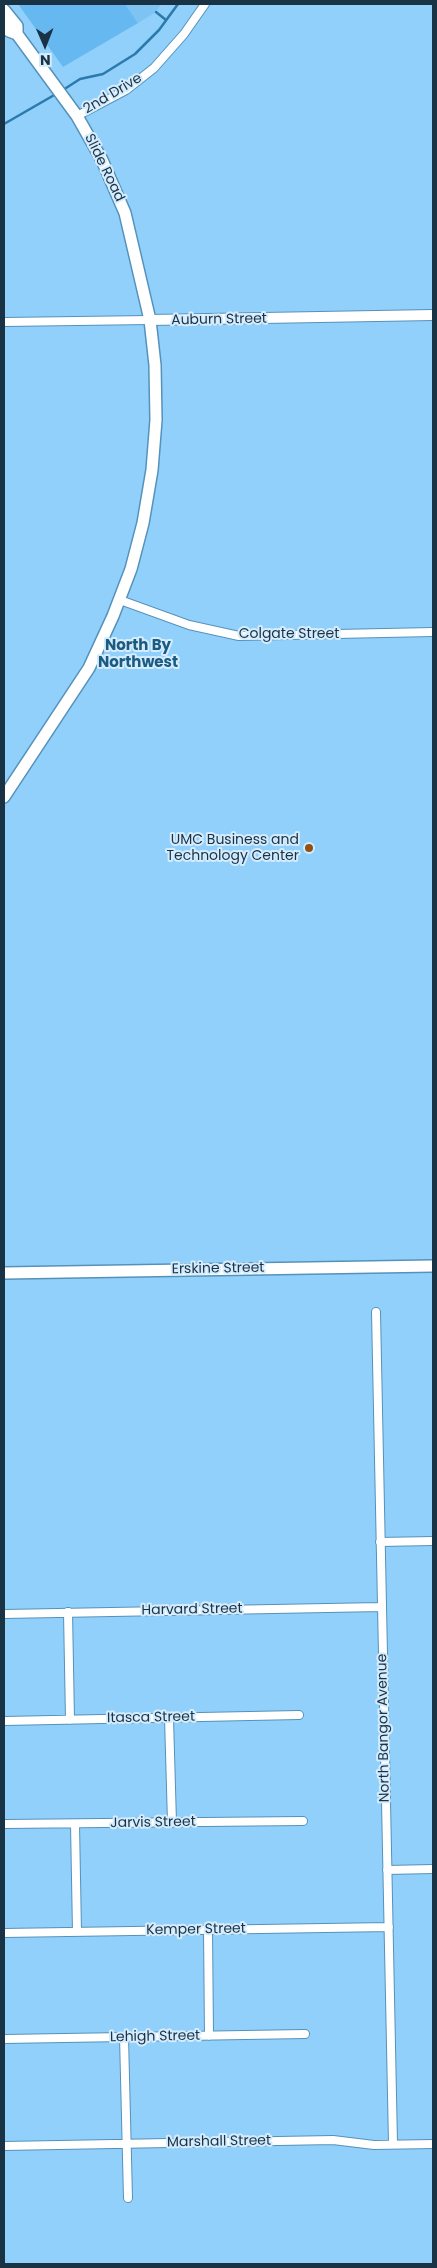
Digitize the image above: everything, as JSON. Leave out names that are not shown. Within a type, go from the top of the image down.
[{"type":"main road","name":"Slide Road","points":[[4,10],[17,26],[17,34]]},
{"type":"main road","name":"Slide Road","points":[[4,24],[9,31],[17,34],[75,112],[102,160],[125,213],[150,320],[155,365],[156,420],[152,470],[142,523],[120,600],[89,668],[4,797]]},
{"type":"main road","name":"Erskine Street","points":[[4,1273],[433,1266]]},
{"type":"street","name":"2nd Drive","points":[[75,112],[126,90],[154,68],[184,34],[205,4]]},
{"type":"street","name":"Auburn Street","points":[[4,322],[433,315]]},
{"type":"street","name":"Colgate Street","points":[[120,600],[189,625],[239,636],[433,632]]},
{"type":"street","name":"North Bangor Avenue","points":[[376,1312],[392,2144]]},
{"type":"street","points":[[380,1542],[433,1541]]},
{"type":"street","name":"Harvard Street","points":[[4,1614],[381,1607]]},
{"type":"street","points":[[68,1612],[70,1720]]},
{"type":"street","name":"Itasca Street","points":[[4,1721],[299,1715]]},
{"type":"street","points":[[170,1718],[172,1822]]},
{"type":"street","name":"Jarvis Street","points":[[4,1824],[303,1821]]},
{"type":"street","points":[[75,1824],[77,1932]]},
{"type":"street","points":[[387,1870],[433,1869]]},
{"type":"street","name":"Kemper Street","points":[[4,1933],[389,1927]]},
{"type":"street","points":[[208,1930],[210,2036]]},
{"type":"street","name":"Lehigh Street","points":[[4,2039],[305,2034]]},
{"type":"street","points":[[124,2037],[128,2198]]},
{"type":"street","name":"Marshall Street","points":[[4,2146],[339,2140],[374,2145],[433,2144]]},
{"type":"shaded area","points":[[18,4],[125,4],[138,23],[63,67]]},
{"type":"shaded area","points":[[125,4],[161,4],[156,12],[138,23]]},
{"type":"waterway","points":[[63,90],[80,79],[103,74],[135,54],[159,30],[178,4]]},
{"type":"waterway","points":[[156,12],[166,20]]},
{"type":"waterway","points":[[4,124],[56,94]]},
{"type":"place","name":"UMC Business and Technology Center","points":[[309,848]]},
{"type":"district","name":"North By Northwest","points":[[138,654]]}]
